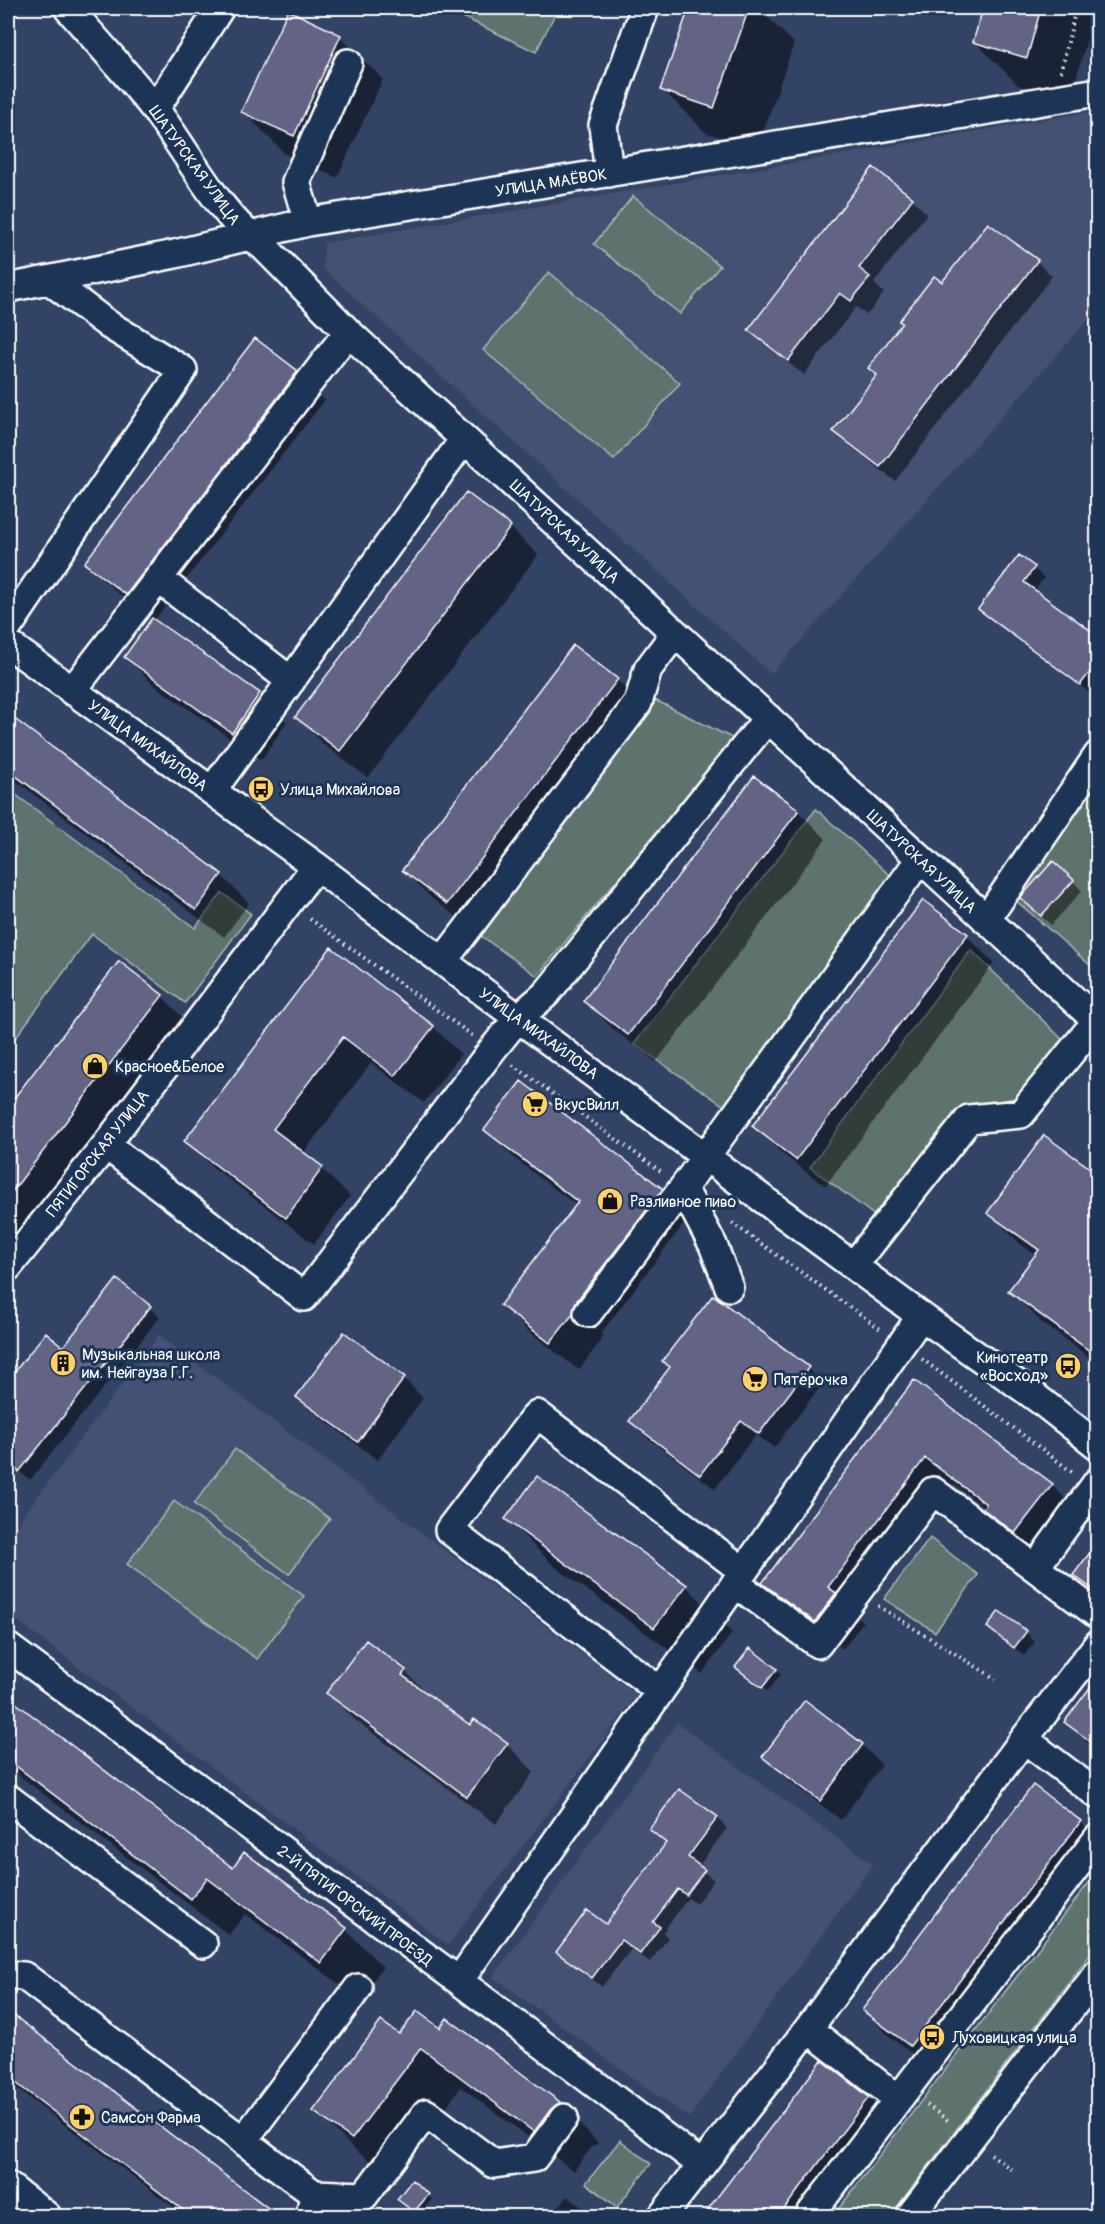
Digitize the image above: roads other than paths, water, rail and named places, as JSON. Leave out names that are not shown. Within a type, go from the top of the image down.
[{"type":"street","name":"ШАТУРСКАЯ УЛИЦА","points":[[68,8],[155,109],[232,218],[250,237],[264,247],[348,332],[1097,1021]]},
{"type":"street","points":[[155,109],[220,8]]},
{"type":"street","points":[[609,172],[603,125],[645,8]]},
{"type":"street","points":[[308,222],[296,182],[348,63]]},
{"type":"street","name":"УЛИЦА МАЁВОК","points":[[8,288],[250,237],[308,222],[1098,92]]},
{"type":"street","points":[[8,627],[183,370],[109,325],[49,280]]},
{"type":"street","points":[[72,691],[348,332]]},
{"type":"street","points":[[212,791],[464,439]]},
{"type":"street","points":[[159,579],[291,681]]},
{"type":"street","points":[[442,961],[638,703],[648,669],[675,633]]},
{"type":"street","name":"УЛИЦА МИХАЙЛОВА","points":[[8,644],[316,866],[921,1316],[1037,1398],[1098,1446]]},
{"type":"street","points":[[106,1145],[304,1297],[492,1050],[518,1018],[546,994],[768,718]]},
{"type":"street","points":[[986,920],[1098,755]]},
{"type":"street","points":[[588,1313],[683,1188],[920,859]]},
{"type":"street","name":"ПЯТИГОРСКАЯ УЛИЦА","points":[[8,1267],[106,1145],[316,866]]},
{"type":"street","points":[[854,1265],[969,1119],[1021,1114],[1097,1021]]},
{"type":"street","points":[[683,1188],[713,1245],[729,1287]]},
{"type":"street","points":[[459,1981],[921,1316]]},
{"type":"street","points":[[660,1690],[449,1530],[537,1414],[739,1577],[818,1644],[933,1491],[1098,1615]]},
{"type":"street","points":[[1035,1568],[1098,1481]]},
{"type":"street","points":[[662,2217],[808,2029],[1024,1739],[1098,1644]]},
{"type":"street","name":"2-Й ПЯТИГОРСКИЙ ПРОЕЗД","points":[[8,1647],[459,1981],[702,2165]]},
{"type":"street","points":[[1024,1739],[1098,1795]]},
{"type":"street","points":[[8,1798],[203,1944]]},
{"type":"street","points":[[809,2217],[1098,1838]]},
{"type":"street","points":[[910,2217],[1098,1973]]},
{"type":"street","points":[[8,1975],[24,1976],[243,2141],[312,2206],[364,2196],[426,2113],[494,2164],[534,2158],[564,2118]]},
{"type":"street","points":[[243,2141],[358,1988]]},
{"type":"street","points":[[808,2029],[898,2099]]},
{"type":"street","points":[[8,2186],[47,2217]]},
{"type":"place","name":"Улица Михайлова","points":[[261,789]]},
{"type":"place","name":"Красное&Белое","points":[[95,1066]]},
{"type":"place","name":"ВкусВилл","points":[[535,1104]]},
{"type":"place","name":"Разливное пиво","points":[[610,1201]]},
{"type":"place","name":"Музыкальная школа им. Нейгауза Г.Г.","points":[[63,1363]]},
{"type":"place","name":"Кинотеатр «Восход»","points":[[1068,1366]]},
{"type":"place","name":"Пятёрочка","points":[[755,1379]]},
{"type":"place","name":"Луховицкая улица","points":[[932,2037]]},
{"type":"place","name":"Самсон Фарма","points":[[82,2117]]}]
